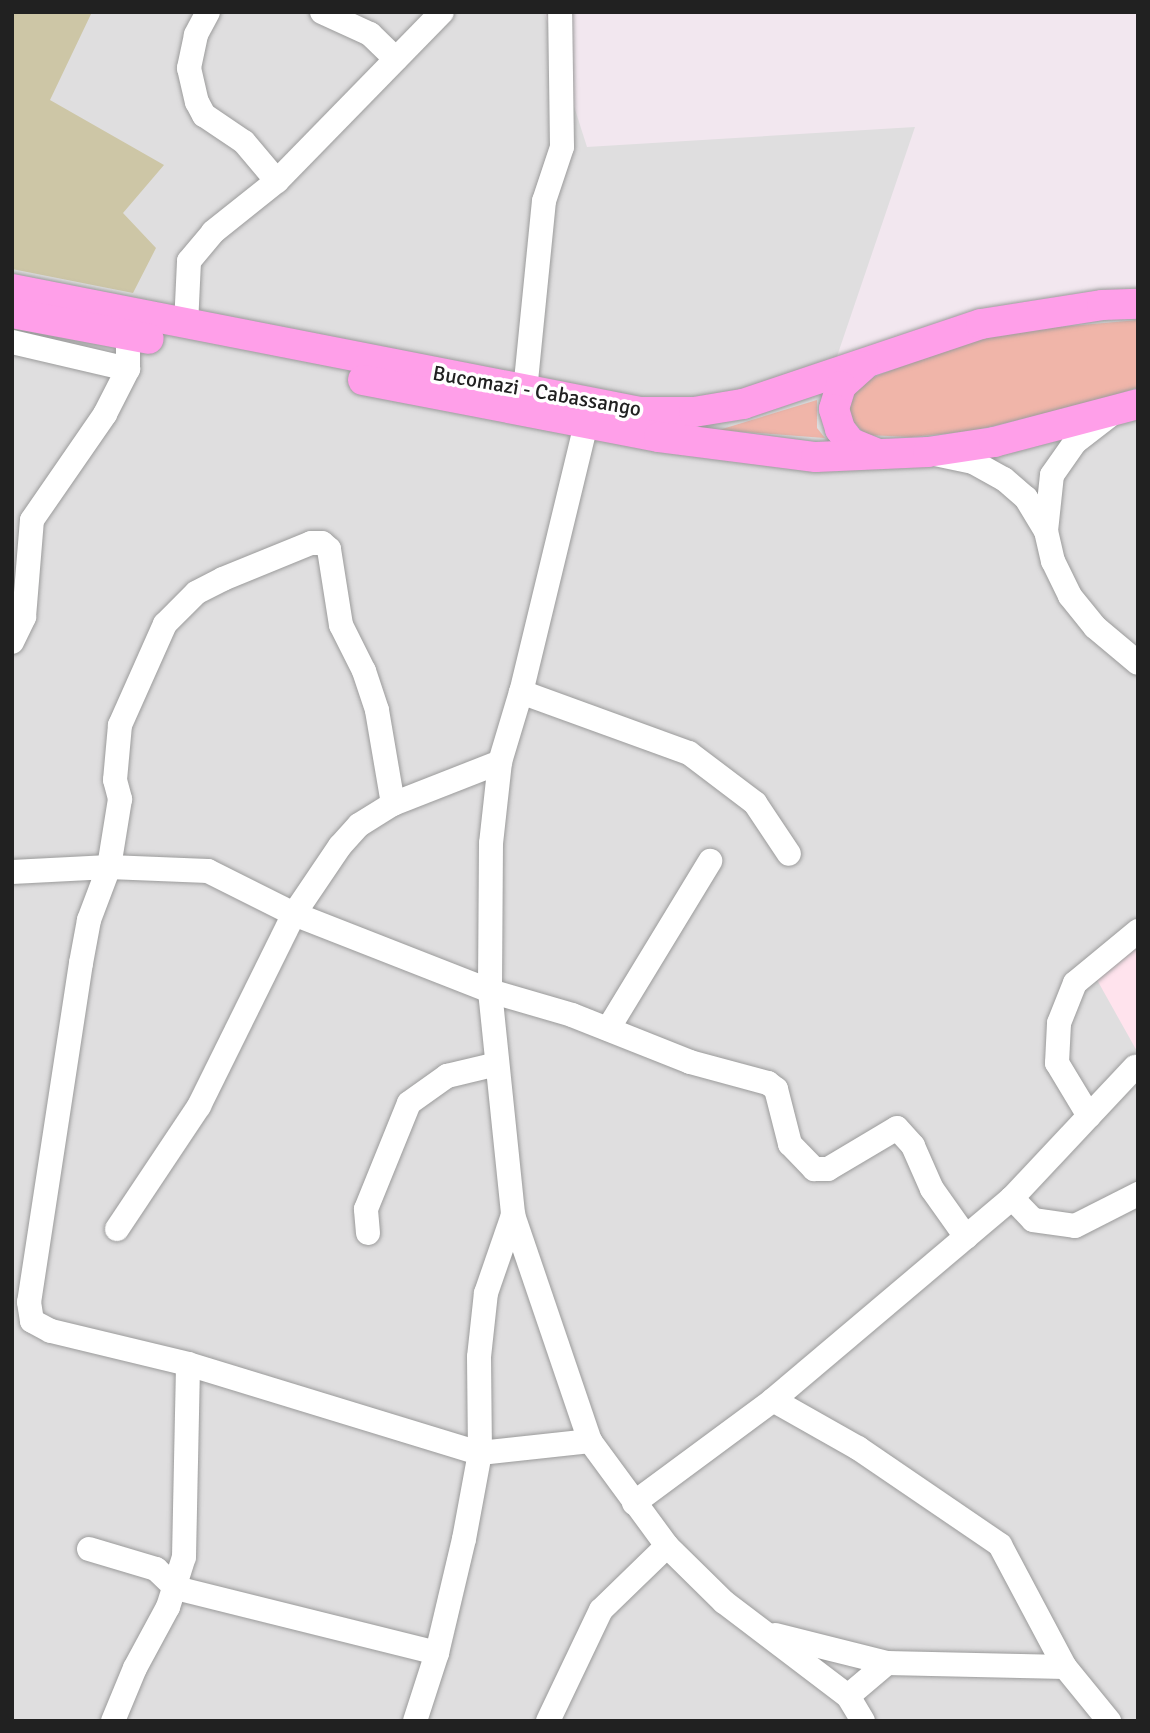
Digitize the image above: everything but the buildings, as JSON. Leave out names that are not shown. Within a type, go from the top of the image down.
[{"type":"main road","name":"Bucomazi - Cabassango","points":[[12,289],[640,412],[694,412],[743,404],[981,324],[1090,306],[1138,304]]},
{"type":"main road","name":"Bucomazi - Cabassango","points":[[12,313],[586,424],[739,450],[816,457],[928,452],[994,442],[1127,407]]},
{"type":"main road","points":[[869,361],[841,386],[834,410],[840,429],[851,443],[881,455]]},
{"type":"street","points":[[208,12],[195,35],[189,68],[197,102],[204,114],[244,142],[277,181]]},
{"type":"street","points":[[322,12],[370,34],[396,60]]},
{"type":"street","points":[[186,325],[189,261],[213,232],[277,181],[442,12]]},
{"type":"street","points":[[525,391],[544,201],[562,147],[560,12]]},
{"type":"street","points":[[12,642],[24,617],[32,520],[105,414],[128,369],[128,335]]},
{"type":"street","points":[[12,341],[128,369]]},
{"type":"street","points":[[1046,531],[1052,475],[1074,443],[1127,407]]},
{"type":"street","points":[[586,424],[521,692],[499,762],[491,843],[490,991],[513,1215],[590,1441],[667,1546],[761,1632],[848,1696],[863,1721]]},
{"type":"street","points":[[928,452],[973,462],[1004,479],[1026,498],[1046,531],[1053,561],[1070,596],[1095,626],[1138,663]]},
{"type":"street","points":[[393,804],[377,710],[365,671],[341,625],[329,550],[311,542],[197,593],[165,624],[120,725],[115,780],[120,799],[109,867],[89,920],[81,963],[29,1301],[32,1321],[51,1331],[188,1364],[480,1453],[590,1441]]},
{"type":"street","points":[[521,692],[689,753],[755,803],[789,853]]},
{"type":"street","points":[[117,1230],[199,1106],[294,914],[340,846],[359,825],[393,804],[499,762]]},
{"type":"street","points":[[608,1029],[710,861]]},
{"type":"street","points":[[12,872],[109,867],[208,871],[294,914],[490,991],[608,1029],[690,1062],[768,1083],[776,1089],[790,1144],[814,1169],[828,1169],[897,1128],[913,1146],[932,1189],[966,1237]]},
{"type":"street","points":[[1089,1116],[1057,1063],[1059,1023],[1075,983],[1138,931]]},
{"type":"street","points":[[368,1233],[366,1209],[409,1103],[447,1076],[497,1064]]},
{"type":"street","points":[[634,1503],[773,1400],[1012,1198],[1135,1068]]},
{"type":"street","points":[[1012,1198],[1033,1220],[1075,1226],[1138,1194]]},
{"type":"street","points":[[415,1721],[437,1653],[480,1453],[481,1326],[486,1293],[513,1215]]},
{"type":"street","points":[[113,1721],[176,1588],[186,1540],[188,1364]]},
{"type":"street","points":[[773,1400],[858,1448],[1000,1545],[1065,1667],[1109,1721]]},
{"type":"street","points":[[548,1721],[601,1610],[667,1546]]},
{"type":"street","points":[[89,1549],[156,1569],[176,1588],[437,1653]]},
{"type":"street","points":[[761,1632],[887,1663],[1065,1667]]},
{"type":"street","points":[[848,1696],[887,1663]]},
{"type":"shaded area","points":[[12,12],[544,12],[587,147],[915,127],[830,377],[1138,305],[1138,1721],[12,1721]]},
{"type":"shaded area","points":[[12,12],[92,12],[50,100],[164,165],[123,213],[156,248],[133,293],[12,269]]},
{"type":"shaded area","points":[[1138,320],[1138,387],[1109,398],[972,431],[911,437],[866,435],[847,415],[854,385],[947,348],[1013,331]]},
{"type":"shaded area","points":[[817,400],[817,428],[825,438],[719,430]]},
{"type":"shaded area","points":[[1138,946],[1138,1053],[1096,978]]}]
